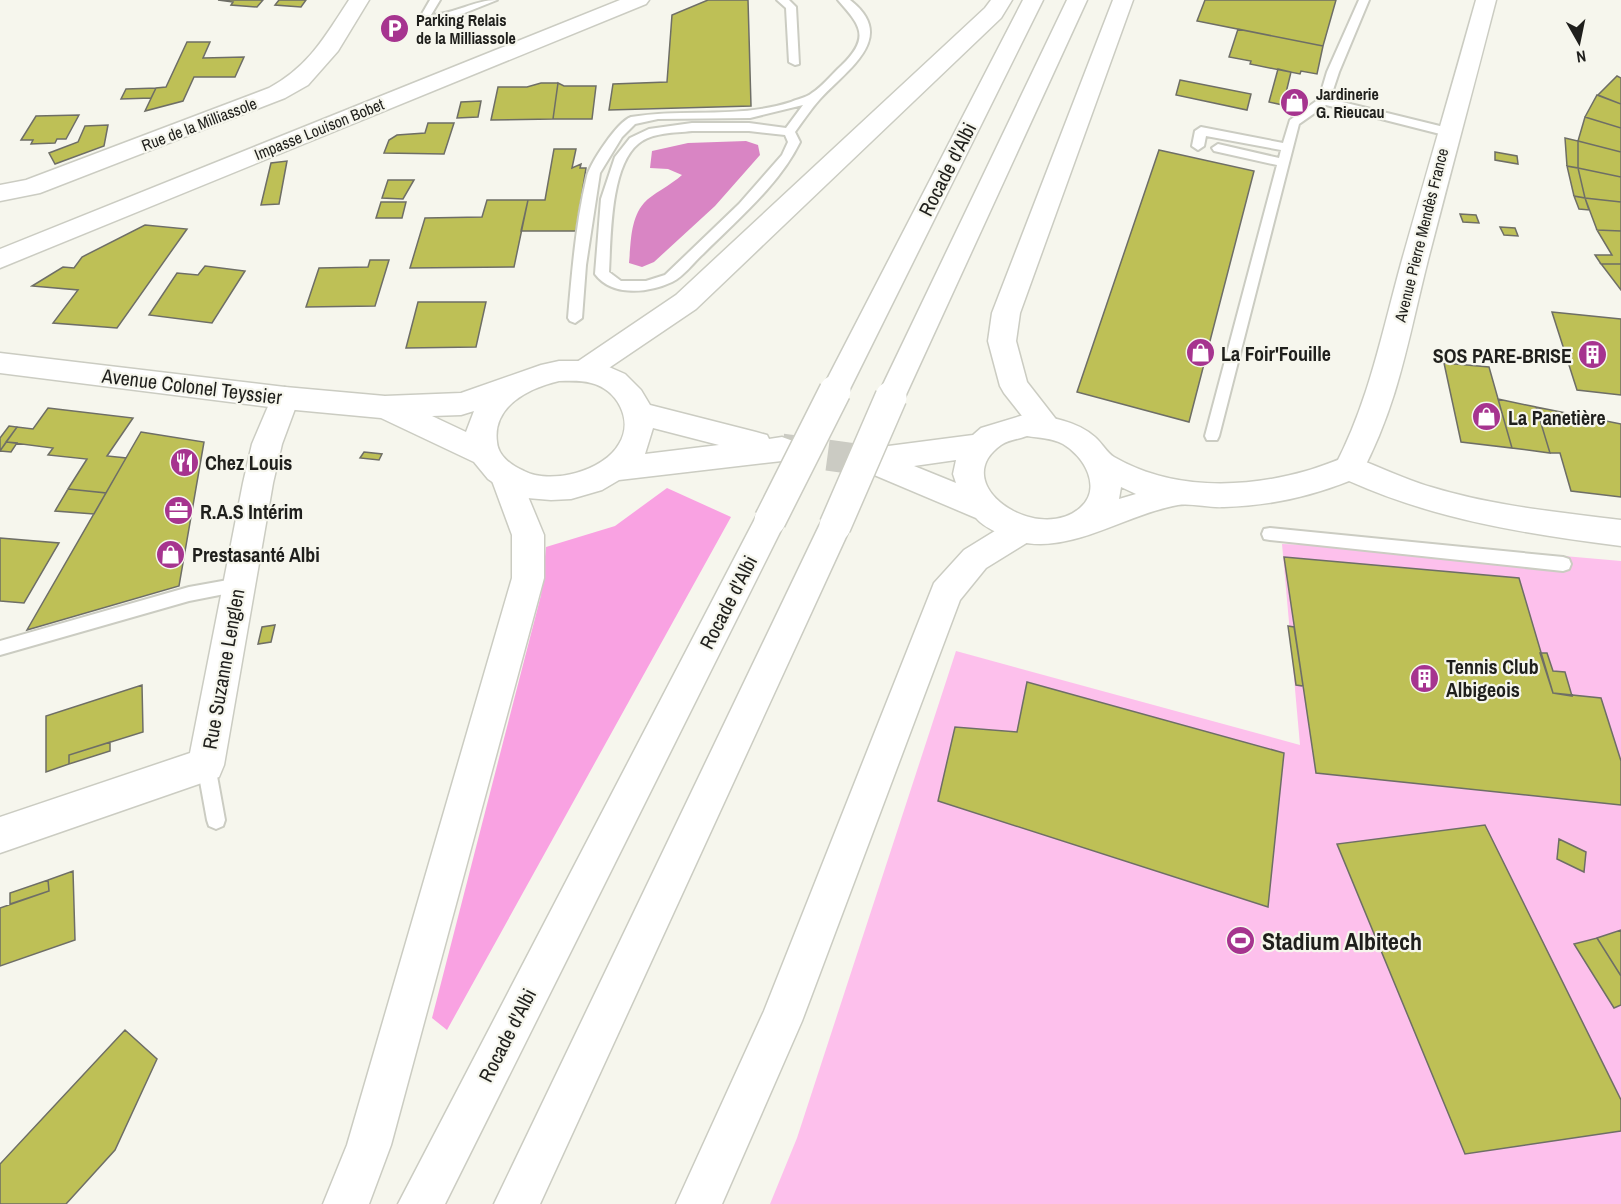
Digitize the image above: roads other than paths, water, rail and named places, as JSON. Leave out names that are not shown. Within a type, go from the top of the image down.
[{"type":"main road","name":"Rue de la Milliassole","points":[[0,193],[31,187],[277,93],[300,80],[330,46],[359,0]]},
{"type":"main road","name":"Impasse Louison Bobet","points":[[0,260],[639,0]]},
{"type":"main road","points":[[584,371],[686,302],[993,13],[1002,0]]},
{"type":"main road","name":"Rocade d'Albi","points":[[421,1204],[1033,0]]},
{"type":"main road","points":[[517,1204],[835,526],[891,397],[1077,0]]},
{"type":"main road","points":[[1047,427],[1014,386],[1002,341],[1006,313],[1035,243],[1123,0]]},
{"type":"main road","name":"Avenue Pierre Mendès France","points":[[1350,468],[1377,406],[1448,132],[1486,0]]},
{"type":"main road","name":"Avenue Colonel Teyssier","points":[[0,363],[285,398],[385,407],[461,404],[512,388]]},
{"type":"main road","points":[[346,1204],[369,1145],[528,578],[528,535],[481,438],[484,422],[494,403],[512,388],[534,376],[584,371],[604,376],[621,386],[633,398],[640,414],[639,433],[631,452],[614,469],[589,482],[560,489],[531,488],[495,466]]},
{"type":"main road","name":"Rue Suzanne Lenglen","points":[[0,835],[206,765],[267,444],[285,398]]},
{"type":"main road","name":"Avenue Colonel Teyssier","points":[[385,407],[495,466]]},
{"type":"main road","points":[[614,469],[782,449],[640,414]]},
{"type":"main road","points":[[1180,492],[1066,530],[1055,532],[1022,530],[1001,522],[984,508],[972,492],[968,475],[970,459],[978,446],[991,435],[1007,428],[1027,425],[1047,427],[1080,441],[1102,465],[1150,486],[1180,492],[1260,492],[1323,480],[1350,468],[1405,491],[1475,511],[1545,524],[1621,533]]},
{"type":"main road","points":[[978,446],[871,461],[984,508]]},
{"type":"main road","points":[[1086,522],[1098,510],[1106,496],[1107,481],[1102,465]]},
{"type":"main road","points":[[699,1204],[781,1022],[946,593],[975,559],[1022,530]]},
{"type":"lane","points":[[435,0],[424,19],[443,18],[492,0]]},
{"type":"lane","points":[[782,0],[791,8],[795,62]]},
{"type":"lane","points":[[789,132],[815,97],[858,55],[865,38],[863,23],[852,7],[843,0]]},
{"type":"lane","points":[[1212,436],[1258,262],[1268,213],[1294,122],[1324,101],[1333,72],[1364,0]]},
{"type":"lane","points":[[575,318],[579,265],[594,172],[617,135],[631,121],[658,116],[750,114],[780,109],[815,97]]},
{"type":"lane","points":[[1324,101],[1448,132]]},
{"type":"lane","points":[[692,127],[749,127],[789,132],[794,142],[787,156],[743,207],[670,278],[647,286],[618,285],[602,274],[607,199],[621,157],[634,141],[649,133],[692,127]]},
{"type":"lane","points":[[1198,146],[1201,131],[1286,147]]},
{"type":"lane","points":[[1218,148],[1283,163]]},
{"type":"lane","points":[[1270,534],[1563,564]]},
{"type":"lane","points":[[0,648],[189,594],[239,585]]},
{"type":"lane","points":[[206,765],[216,820]]},
{"type":"tunnel","points":[[782,449],[871,461]]},
{"type":"place","name":"Parking Relais de la Milliassole","points":[[395,29]]},
{"type":"place","name":"Jardinerie G. Rieucau","points":[[1295,103]]},
{"type":"place","name":"La Foir'Fouille","points":[[1200,353]]},
{"type":"place","name":"SOS PARE-BRISE","points":[[1593,355]]},
{"type":"place","name":"La Panetière","points":[[1487,417]]},
{"type":"place","name":"Chez Louis","points":[[184,462]]},
{"type":"place","name":"R.A.S Intérim","points":[[179,511]]},
{"type":"place","name":"Prestasanté Albi","points":[[171,554]]},
{"type":"place","name":"Tennis Club Albigeois","points":[[1425,678]]},
{"type":"place","name":"Stadium Albitech","points":[[1241,941]]}]
